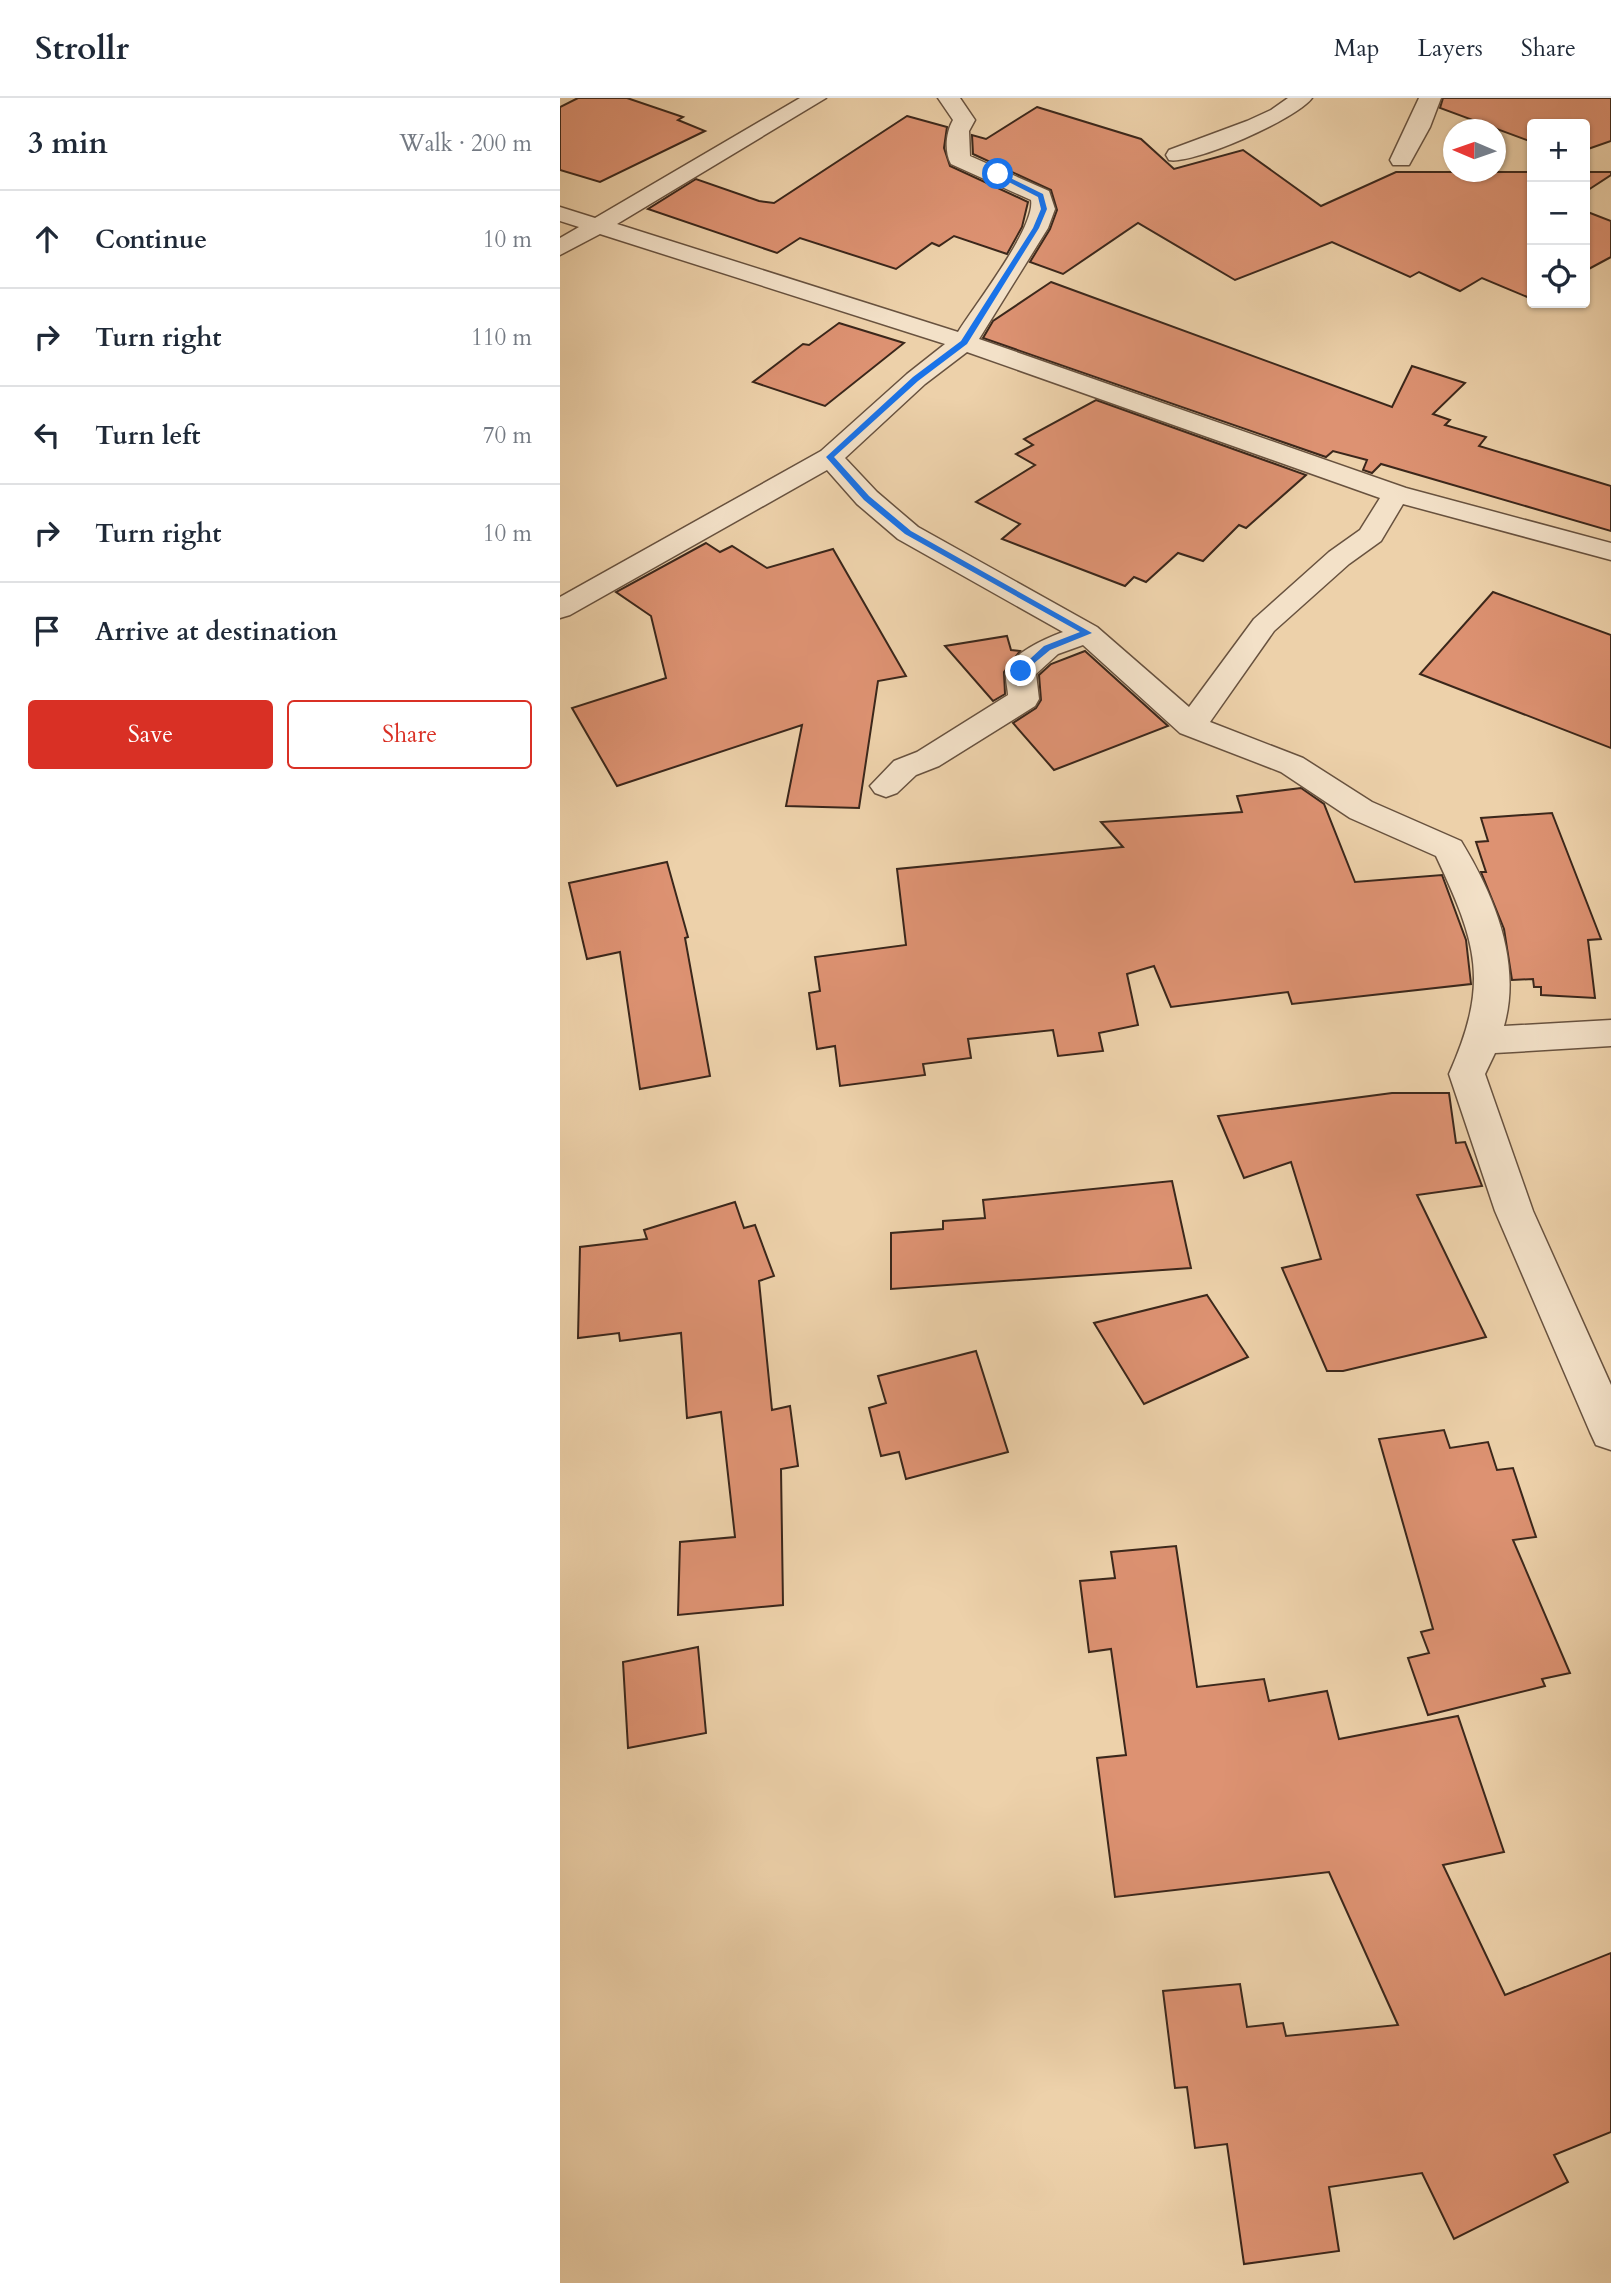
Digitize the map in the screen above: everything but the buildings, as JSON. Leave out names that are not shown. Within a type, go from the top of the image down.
[{"type":"street","points":[[560,248],[815,98]]},
{"type":"street","points":[[560,608],[830,457],[916,379],[964,342],[1036,228],[1044,209],[1041,195],[959,159],[958,131],[964,120],[949,98]]},
{"type":"street","points":[[1177,155],[1279,115],[1301,98]]},
{"type":"street","points":[[1401,160],[1419,127],[1430,98]]},
{"type":"street","points":[[560,214],[964,342],[1396,494],[1611,552]]},
{"type":"street","points":[[830,457],[867,498],[908,533],[1087,633],[1191,726],[1292,765],[1361,810],[1449,849],[1486,930],[1496,978],[1484,1040],[1467,1074],[1514,1211],[1611,1432]]},
{"type":"street","points":[[1191,726],[1264,625],[1339,558],[1371,535],[1396,494]]},
{"type":"street","points":[[886,786],[905,768],[928,760],[1024,699],[1021,671],[1047,648],[1087,633]]},
{"type":"street","points":[[1484,1040],[1611,1033]]},
{"type":"route","points":[[998,174],[1041,195],[1044,209],[1036,228],[964,342],[916,379],[830,457],[867,498],[908,533],[1087,633],[1047,648],[1021,671]]}]
